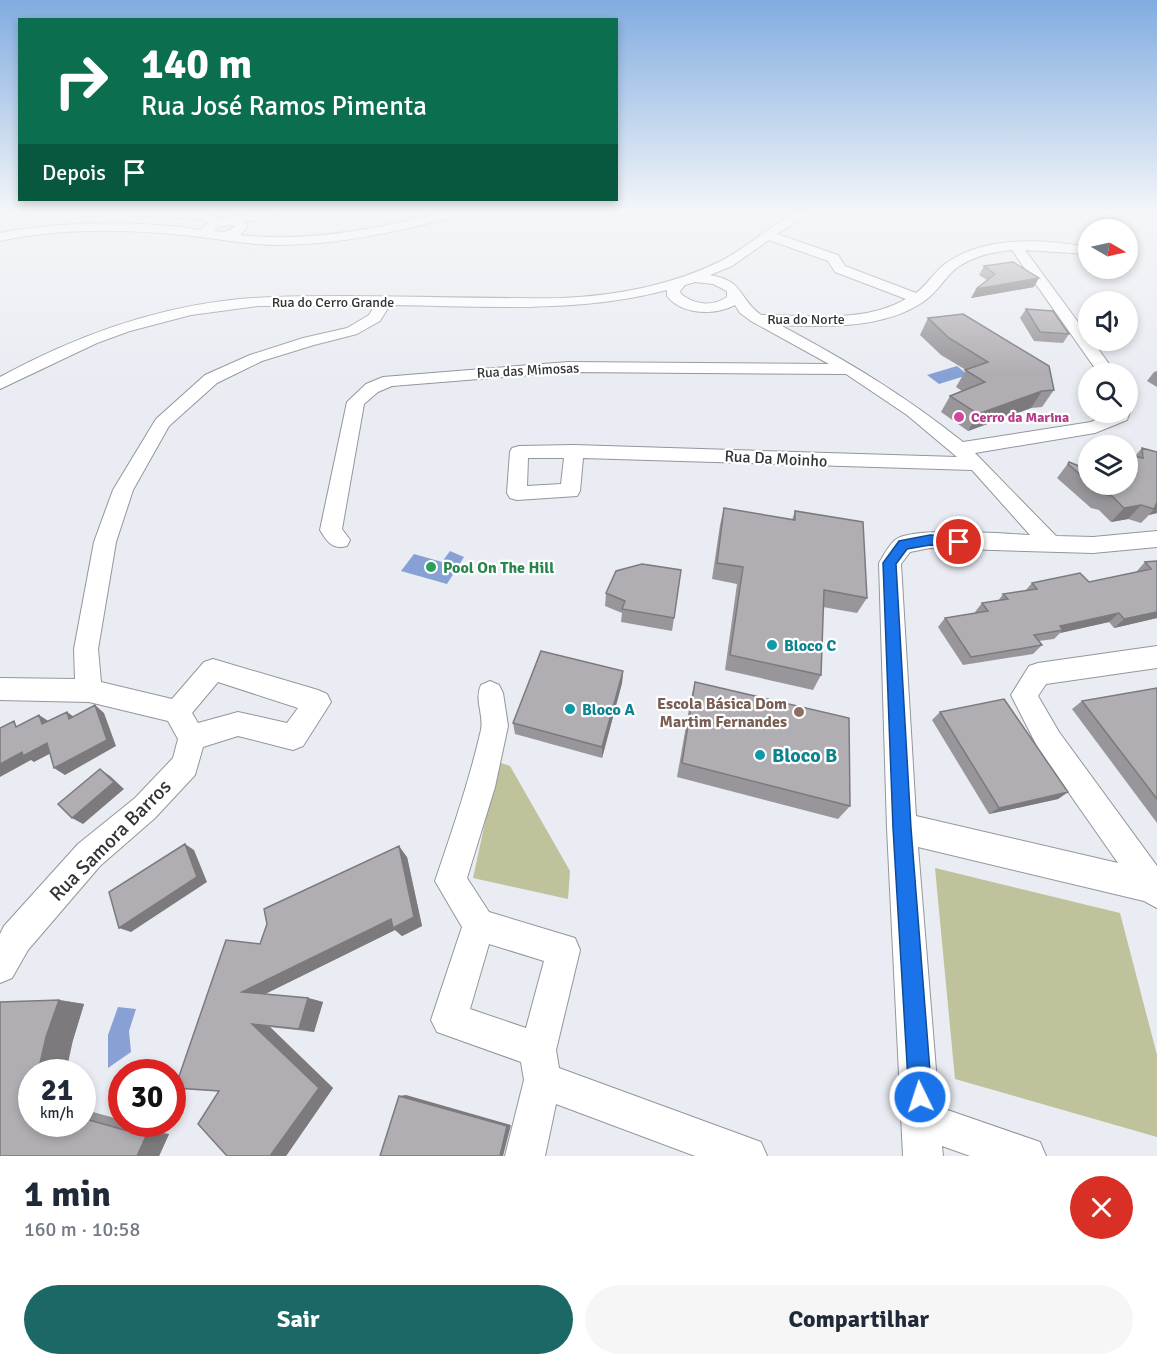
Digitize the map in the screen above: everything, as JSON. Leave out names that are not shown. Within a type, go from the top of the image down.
[{"type":"street","points":[[720,266],[675,286],[674,296],[686,304],[780,333]]},
{"type":"street","points":[[596,300],[698,307],[722,306],[734,299],[734,273],[737,266]]},
{"type":"street","points":[[838,266],[840,269],[918,299]]},
{"type":"street","name":"Rua do Norte","points":[[756,318],[824,322],[892,311],[918,299],[953,266]]},
{"type":"street","points":[[1029,266],[1100,363]]},
{"type":"street","points":[[683,281],[702,278],[717,280],[734,292],[745,310],[756,318],[850,369],[913,411],[977,464],[1050,544]]},
{"type":"street","name":"Rua do Cerro Grande","points":[[0,384],[54,356],[99,337],[186,312],[257,302],[596,300],[683,281]]},
{"type":"street","points":[[89,692],[86,649],[105,542],[123,490],[162,423],[210,379],[256,358],[309,341],[352,331],[375,318],[384,301]]},
{"type":"street","points":[[794,369],[803,365],[813,349],[809,331],[824,322]]},
{"type":"street","name":"Rua das Mimosas","points":[[339,540],[331,530],[356,402],[372,388],[389,381],[568,367],[850,369]]},
{"type":"street","points":[[960,449],[1095,427],[1104,423]]},
{"type":"street","name":"Rua Da Moinho","points":[[574,451],[876,463],[977,464]]},
{"type":"street","points":[[1026,1156],[923,1138],[902,828],[890,563],[903,545],[930,540],[1093,545],[1157,539]]},
{"type":"street","points":[[1155,890],[1049,741],[1024,696],[1038,674],[1157,657]]},
{"type":"street","points":[[0,689],[89,692],[139,701],[177,712],[192,738],[238,724],[293,737],[318,702],[213,670],[177,712]]},
{"type":"street","points":[[490,693],[495,726],[481,787],[451,881],[479,925],[563,950],[525,1156]]},
{"type":"street","name":"Rua Samora Barros","points":[[0,966],[15,938],[89,855],[145,808],[185,765],[192,738]]},
{"type":"street","points":[[902,828],[1155,890]]},
{"type":"street","points":[[479,925],[449,1020],[540,1065],[747,1156]]},
{"type":"green space","points":[[498,762],[510,766],[570,871],[568,899],[473,878]]},
{"type":"green space","points":[[935,868],[1120,913],[1157,1055],[1157,1137],[955,1079]]},
{"type":"water","points":[[957,366],[968,375],[939,384],[927,375]]},
{"type":"water","name":"Pool On The Hill","points":[[450,551],[464,557],[447,584],[401,571],[414,554],[442,562]]},
{"type":"water","points":[[118,1007],[136,1009],[129,1031],[131,1052],[121,1059],[108,1059],[108,1035]]},
{"type":"building","points":[[984,266],[1019,266],[1039,278],[976,289],[995,274]]},
{"type":"building","points":[[1026,309],[1053,311],[1069,334],[1040,332]]},
{"type":"building","points":[[963,314],[1049,366],[1054,390],[1042,391],[978,414],[950,396],[985,382],[965,370],[988,362],[949,338],[928,318]]},
{"type":"building","points":[[1142,448],[1157,452],[1157,502],[1154,509],[1141,505],[1124,508],[1112,496],[1108,495],[1138,495],[1138,457],[1143,458]]},
{"type":"building","points":[[1069,462],[1078,466],[1078,473],[1068,464]]},
{"type":"building","points":[[724,508],[795,520],[795,511],[863,522],[867,598],[824,590],[821,675],[730,655],[743,567],[717,563]]},
{"type":"building","points":[[1157,561],[1157,612],[1124,619],[1119,613],[1060,626],[1063,630],[1034,635],[1042,645],[971,657],[945,618],[988,611],[982,603],[1008,599],[1003,594],[1037,589],[1032,583],[1080,573],[1089,582],[1151,569],[1145,562]]},
{"type":"building","points":[[642,564],[681,570],[674,618],[622,609],[625,601],[606,593],[616,571]]},
{"type":"building","name":"Bloco A","points":[[541,651],[623,671],[602,747],[513,723]]},
{"type":"building","name":"Bloco B","points":[[695,682],[849,718],[850,806],[682,763]]},
{"type":"building","points":[[1157,688],[1157,799],[1082,701]]},
{"type":"building","points":[[1004,699],[1068,792],[999,808],[940,712]]},
{"type":"building","points":[[95,705],[107,740],[54,768],[47,743],[23,756],[22,752],[0,764],[0,728],[14,721],[16,727],[39,715],[42,724],[67,712],[69,719]]},
{"type":"building","points":[[100,769],[114,782],[72,818],[58,804]]},
{"type":"building","points":[[185,844],[197,877],[119,928],[109,892]]},
{"type":"building","points":[[399,846],[414,917],[393,928],[391,919],[242,992],[308,998],[299,1029],[252,1024],[319,1088],[270,1156],[227,1156],[198,1124],[219,1091],[186,1089],[185,1059],[226,940],[260,944],[267,924],[264,909]]},
{"type":"building","points":[[59,1000],[41,1059],[18,1059],[18,1137],[96,1137],[96,1122],[108,1125],[108,1137],[146,1137],[137,1156],[0,1156],[0,1002]]},
{"type":"building","points":[[399,1096],[507,1126],[500,1156],[380,1156]]},
{"type":"place","name":"Cerro da Marina","points":[[959,417]]},
{"type":"place","name":"Pool On The Hill","points":[[431,567]]},
{"type":"place","name":"Bloco C","points":[[772,645]]},
{"type":"place","name":"Bloco A","points":[[570,709]]},
{"type":"place","name":"Escola Básica Dom Martim Fernandes","points":[[799,712]]},
{"type":"place","name":"Bloco B","points":[[760,755]]},
{"type":"route","points":[[920,1097],[902,828],[890,563],[903,545],[930,540],[959,542]]}]
